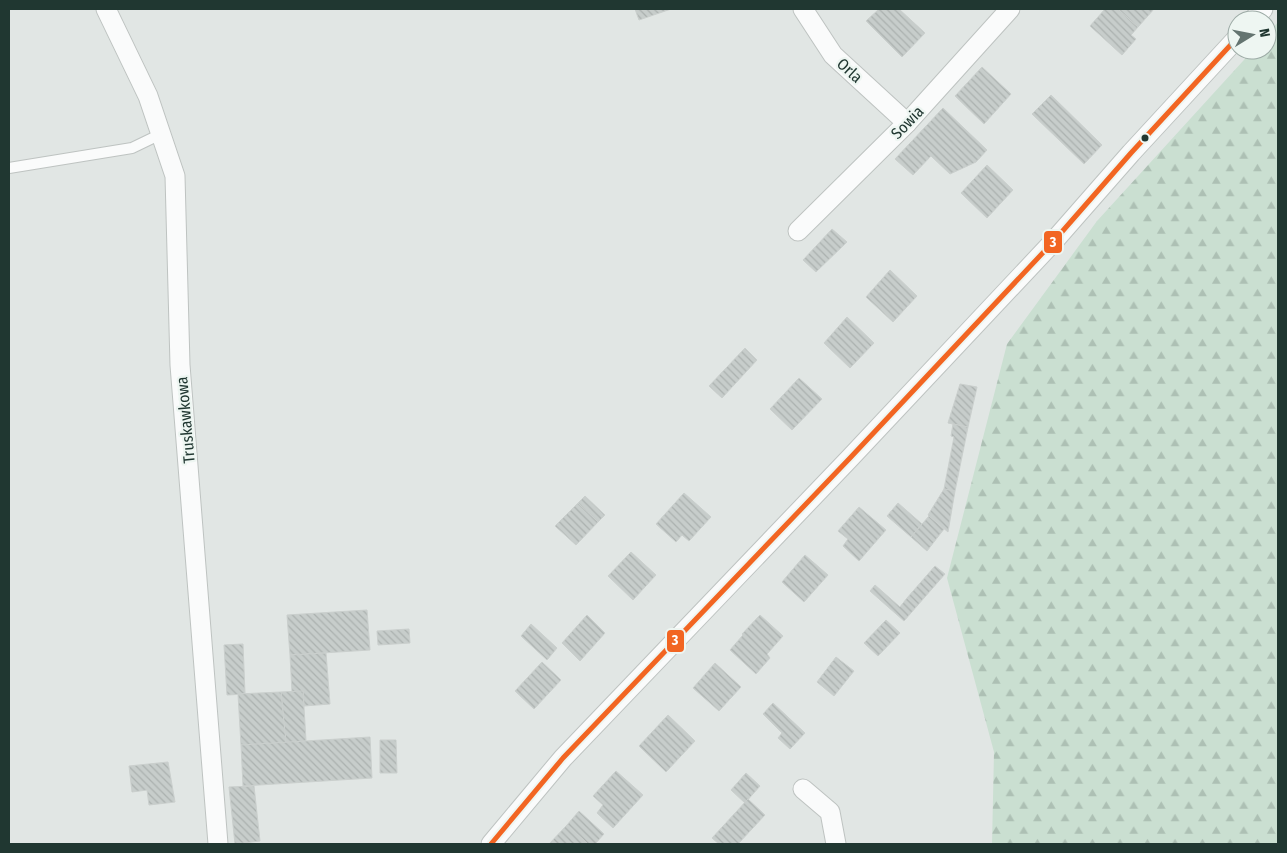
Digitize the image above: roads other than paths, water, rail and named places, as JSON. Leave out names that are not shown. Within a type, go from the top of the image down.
[{"type":"street","name":"Truskawkowa","points":[[106,9],[148,96],[175,176],[180,365],[218,844]]},
{"type":"street","name":"Orla","points":[[803,9],[833,56],[907,123]]},
{"type":"street","name":"Sowia","points":[[798,231],[907,123],[1010,9]]},
{"type":"street","points":[[491,844],[563,758],[837,472],[1053,242],[1131,153],[1227,49]]},
{"type":"street","points":[[804,789],[830,812],[836,844]]},
{"type":"lane","points":[[9,168],[132,148],[161,134]]}]
